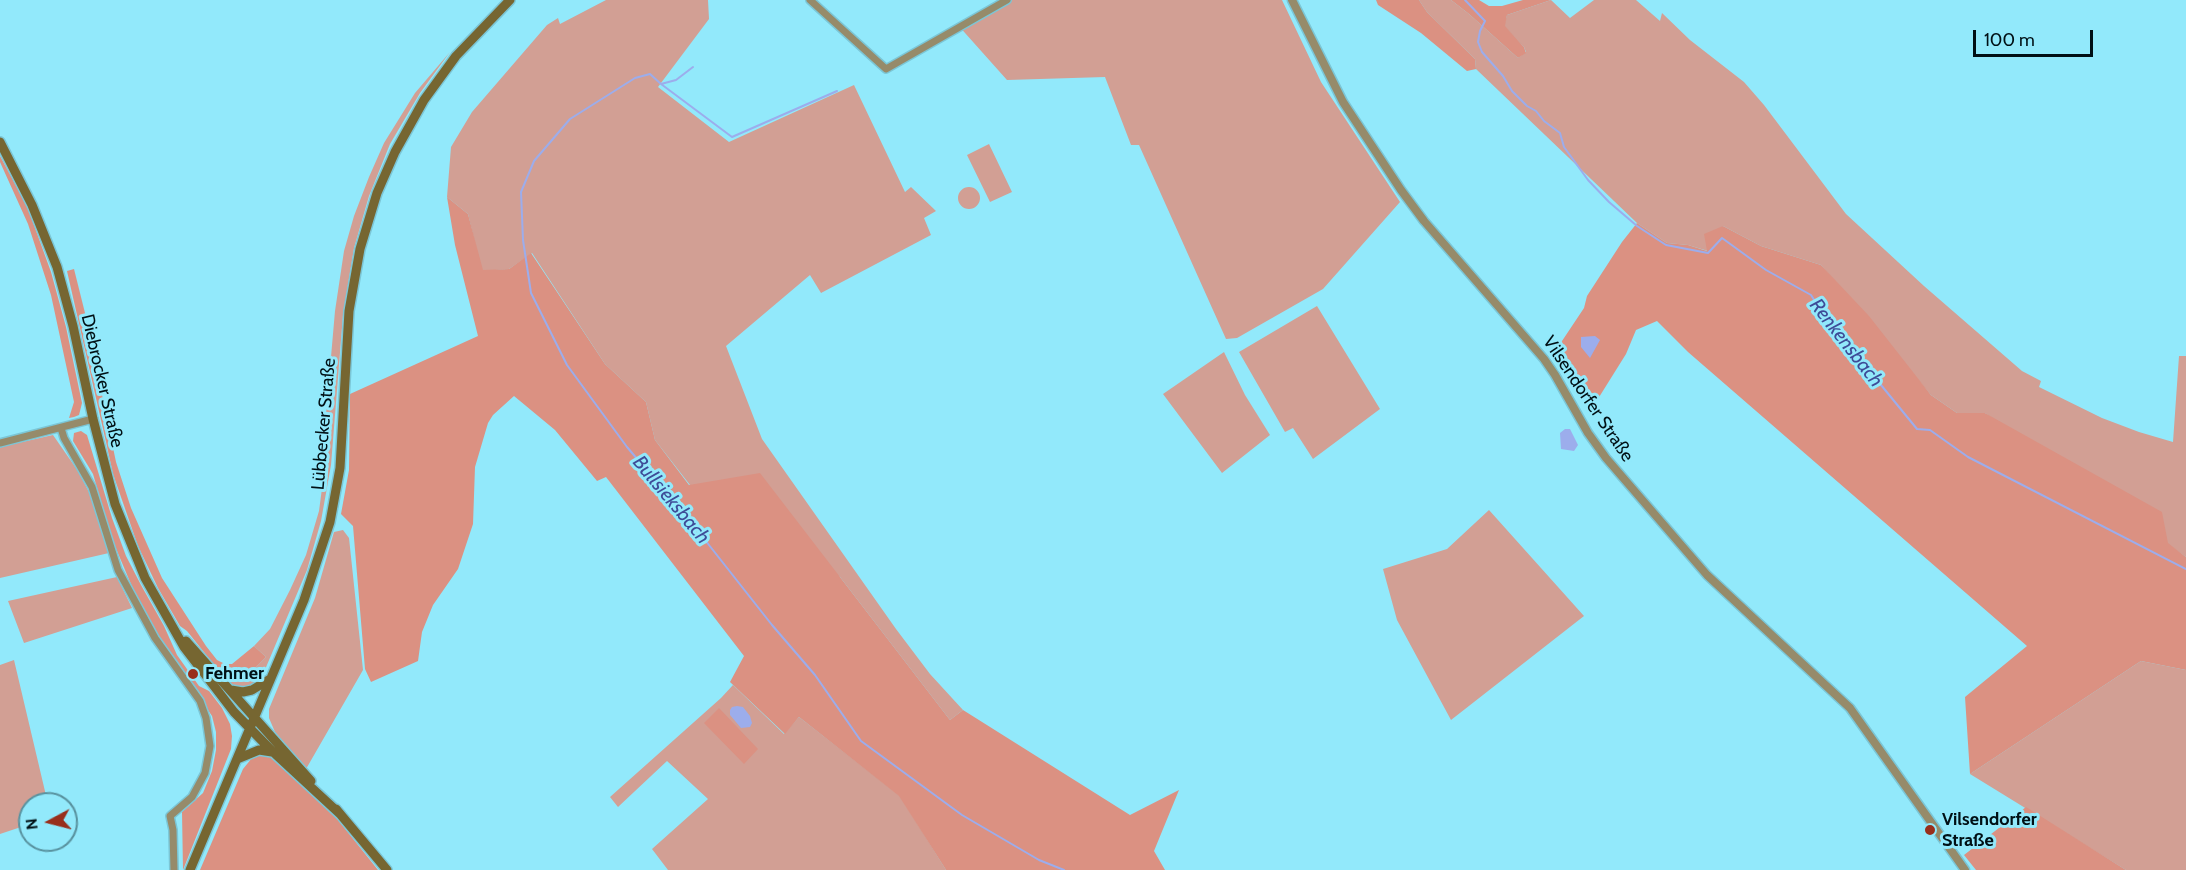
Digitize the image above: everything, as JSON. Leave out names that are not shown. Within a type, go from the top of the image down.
[{"type":"main road","name":"Lübbecker Straße","points":[[190,870],[304,600],[330,522],[340,468],[350,311],[360,249],[378,193],[394,152],[424,100],[456,56],[510,0]]},
{"type":"main road","name":"Diebrocker Straße","points":[[0,142],[32,205],[57,267],[115,504],[126,536],[145,578],[198,668],[250,729],[340,814]]},
{"type":"main road","name":"Diebrocker Straße","points":[[173,626],[387,870]]},
{"type":"main road","points":[[229,690],[243,692],[252,690],[272,677]]},
{"type":"main road","points":[[237,759],[259,750],[273,752]]},
{"type":"street","points":[[810,0],[886,69],[1006,0]]},
{"type":"street","name":"Vilsendorfer Straße","points":[[1292,0],[1343,102],[1401,190],[1424,221],[1544,359],[1588,433],[1606,458],[1707,575],[1850,708],[1965,870]]},
{"type":"street","points":[[0,443],[93,419]]},
{"type":"street","points":[[61,428],[63,438],[92,487],[118,570],[155,638],[200,702],[206,718],[210,746],[205,773],[192,797],[170,816],[173,830],[174,870]]},
{"type":"shaded area","points":[[606,0],[708,0],[709,19],[658,87],[729,142],[854,85],[905,192],[911,187],[936,211],[924,218],[931,235],[821,293],[810,275],[726,346],[762,439],[896,629],[930,674],[963,710],[950,720],[840,577],[690,485],[655,440],[646,402],[605,364],[532,253],[509,269],[482,271],[468,214],[447,197],[451,147],[472,112],[547,25],[558,18],[560,24]]},
{"type":"shaded area","points":[[1000,0],[1282,0],[1321,82],[1400,202],[1323,289],[1237,338],[1226,339],[1139,145],[1131,145],[1105,77],[1007,80],[957,24]]},
{"type":"shaded area","points":[[1376,0],[1419,0],[1427,12],[1475,59],[1476,69],[1467,71],[1421,33],[1378,5]]},
{"type":"shaded area","points":[[1419,0],[1451,0],[1518,58],[1526,52],[1504,26],[1507,15],[1551,0],[1570,18],[1594,0],[1636,0],[1660,21],[1662,13],[1690,40],[1744,82],[1846,214],[1924,286],[2022,371],[2041,381],[2039,387],[2102,418],[2173,442],[2179,356],[2186,356],[2186,557],[1985,413],[1957,413],[1931,395],[1821,265],[1761,246],[1723,226],[1708,251],[1688,245],[1667,243],[1637,223],[1476,69],[1475,59],[1427,12]]},
{"type":"shaded area","points":[[1451,0],[1479,0],[1489,6],[1502,6],[1523,0],[1551,0],[1507,15],[1505,26],[1524,47],[1526,53],[1518,58]]},
{"type":"shaded area","points":[[450,52],[420,93],[390,144],[369,196],[354,248],[343,315],[331,465],[321,521],[307,570],[264,672],[251,686],[236,687],[228,682],[252,671],[266,657],[254,646],[270,629],[290,590],[306,555],[319,511],[326,458],[326,414],[335,311],[344,251],[354,216],[384,143],[415,93]]},
{"type":"shaded area","points":[[989,144],[1012,192],[990,202],[967,155]]},
{"type":"shaded area","points":[[0,156],[27,206],[51,272],[66,327],[82,403],[79,415],[74,417],[69,418],[74,402],[51,295],[28,224],[0,162]]},
{"type":"shaded area","points":[[969,187],[977,190],[980,198],[977,206],[969,209],[961,206],[958,198],[961,190]]},
{"type":"shaded area","points":[[447,197],[468,214],[483,270],[509,269],[531,253],[605,364],[646,402],[655,440],[689,485],[760,473],[950,720],[963,710],[1130,815],[1179,790],[1154,851],[1165,870],[946,870],[899,796],[799,717],[785,734],[730,682],[744,656],[606,477],[597,481],[555,430],[514,396],[493,415],[488,423],[475,467],[473,524],[458,569],[433,605],[422,632],[418,661],[371,682],[365,669],[353,526],[341,514],[349,470],[350,394],[478,336],[455,245]]},
{"type":"shaded area","points":[[1637,223],[1667,243],[1688,245],[1707,251],[1704,234],[1723,226],[1761,246],[1821,265],[1869,316],[1931,395],[1957,413],[1985,413],[2162,512],[2168,543],[2186,557],[2186,670],[2141,661],[1970,774],[1965,697],[2027,646],[1688,352],[1657,321],[1636,330],[1626,354],[1591,410],[1572,382],[1556,350],[1584,308],[1587,296]]},
{"type":"shaded area","points":[[74,269],[116,462],[131,508],[162,578],[217,660],[225,664],[232,664],[254,646],[266,657],[252,671],[228,682],[187,631],[180,626],[158,588],[138,546],[113,474],[67,271]]},
{"type":"shaded area","points":[[1317,306],[1380,409],[1313,459],[1293,428],[1285,432],[1239,352]]},
{"type":"shaded area","points":[[1224,352],[1245,395],[1270,435],[1222,473],[1163,394]]},
{"type":"shaded area","points":[[81,431],[87,435],[126,556],[177,655],[199,686],[209,691],[222,708],[230,724],[231,749],[183,870],[182,812],[203,793],[212,771],[216,750],[216,732],[212,716],[150,623],[133,589],[112,539],[93,474],[73,441],[74,433]]},
{"type":"shaded area","points":[[53,435],[78,471],[90,494],[109,553],[0,578],[0,447]]},
{"type":"shaded area","points":[[1489,510],[1584,616],[1451,720],[1397,620],[1383,569],[1447,549]]},
{"type":"shaded area","points":[[343,530],[349,538],[363,670],[306,769],[275,732],[269,718],[269,709],[315,598],[334,532]]},
{"type":"shaded area","points":[[117,577],[132,608],[24,643],[8,601]]},
{"type":"shaded area","points":[[14,660],[45,792],[18,792],[18,828],[0,834],[0,665]]},
{"type":"shaded area","points":[[2141,661],[2186,670],[2186,870],[2126,870],[1970,774]]},
{"type":"shaded area","points":[[733,685],[784,734],[799,717],[900,796],[946,870],[668,870],[652,849],[708,799],[667,761],[618,807],[610,797]]},
{"type":"shaded area","points":[[719,708],[758,749],[744,764],[704,723]]},
{"type":"shaded area","points":[[262,754],[274,758],[338,820],[378,870],[200,870],[243,769],[252,758]]},
{"type":"shaded area","points":[[2026,807],[2126,870],[1976,870],[1964,855]]},
{"type":"water","points":[[1595,336],[1600,340],[1590,358],[1581,347],[1581,337]]},
{"type":"water","points":[[1565,429],[1570,429],[1578,445],[1574,451],[1561,449],[1560,433]]},
{"type":"water","points":[[732,707],[743,707],[750,716],[752,723],[750,727],[741,728],[730,715]]},
{"type":"waterway","name":"Renkensbach","points":[[1465,0],[1485,21],[1478,42],[1482,52],[1503,76],[1512,91],[1560,133],[1564,147],[1588,180],[1637,226],[1666,245],[1708,253],[1722,238],[1766,270],[1811,295],[1838,338],[1917,429],[1930,430],[1968,457],[2186,569]]},
{"type":"waterway","name":"Bullsieksbach","points":[[693,67],[676,80],[661,84],[650,74],[635,78],[570,119],[534,161],[521,192],[523,240],[531,293],[567,365],[627,447],[815,675],[861,741],[962,815],[1039,860],[1064,870]]},
{"type":"waterway","name":"Bullsieksbach","points":[[661,84],[732,137],[837,91]]},
{"type":"place","name":"Fehmer","points":[[193,674]]},
{"type":"place","name":"Vilsendorfer Straße","points":[[1930,830]]}]
